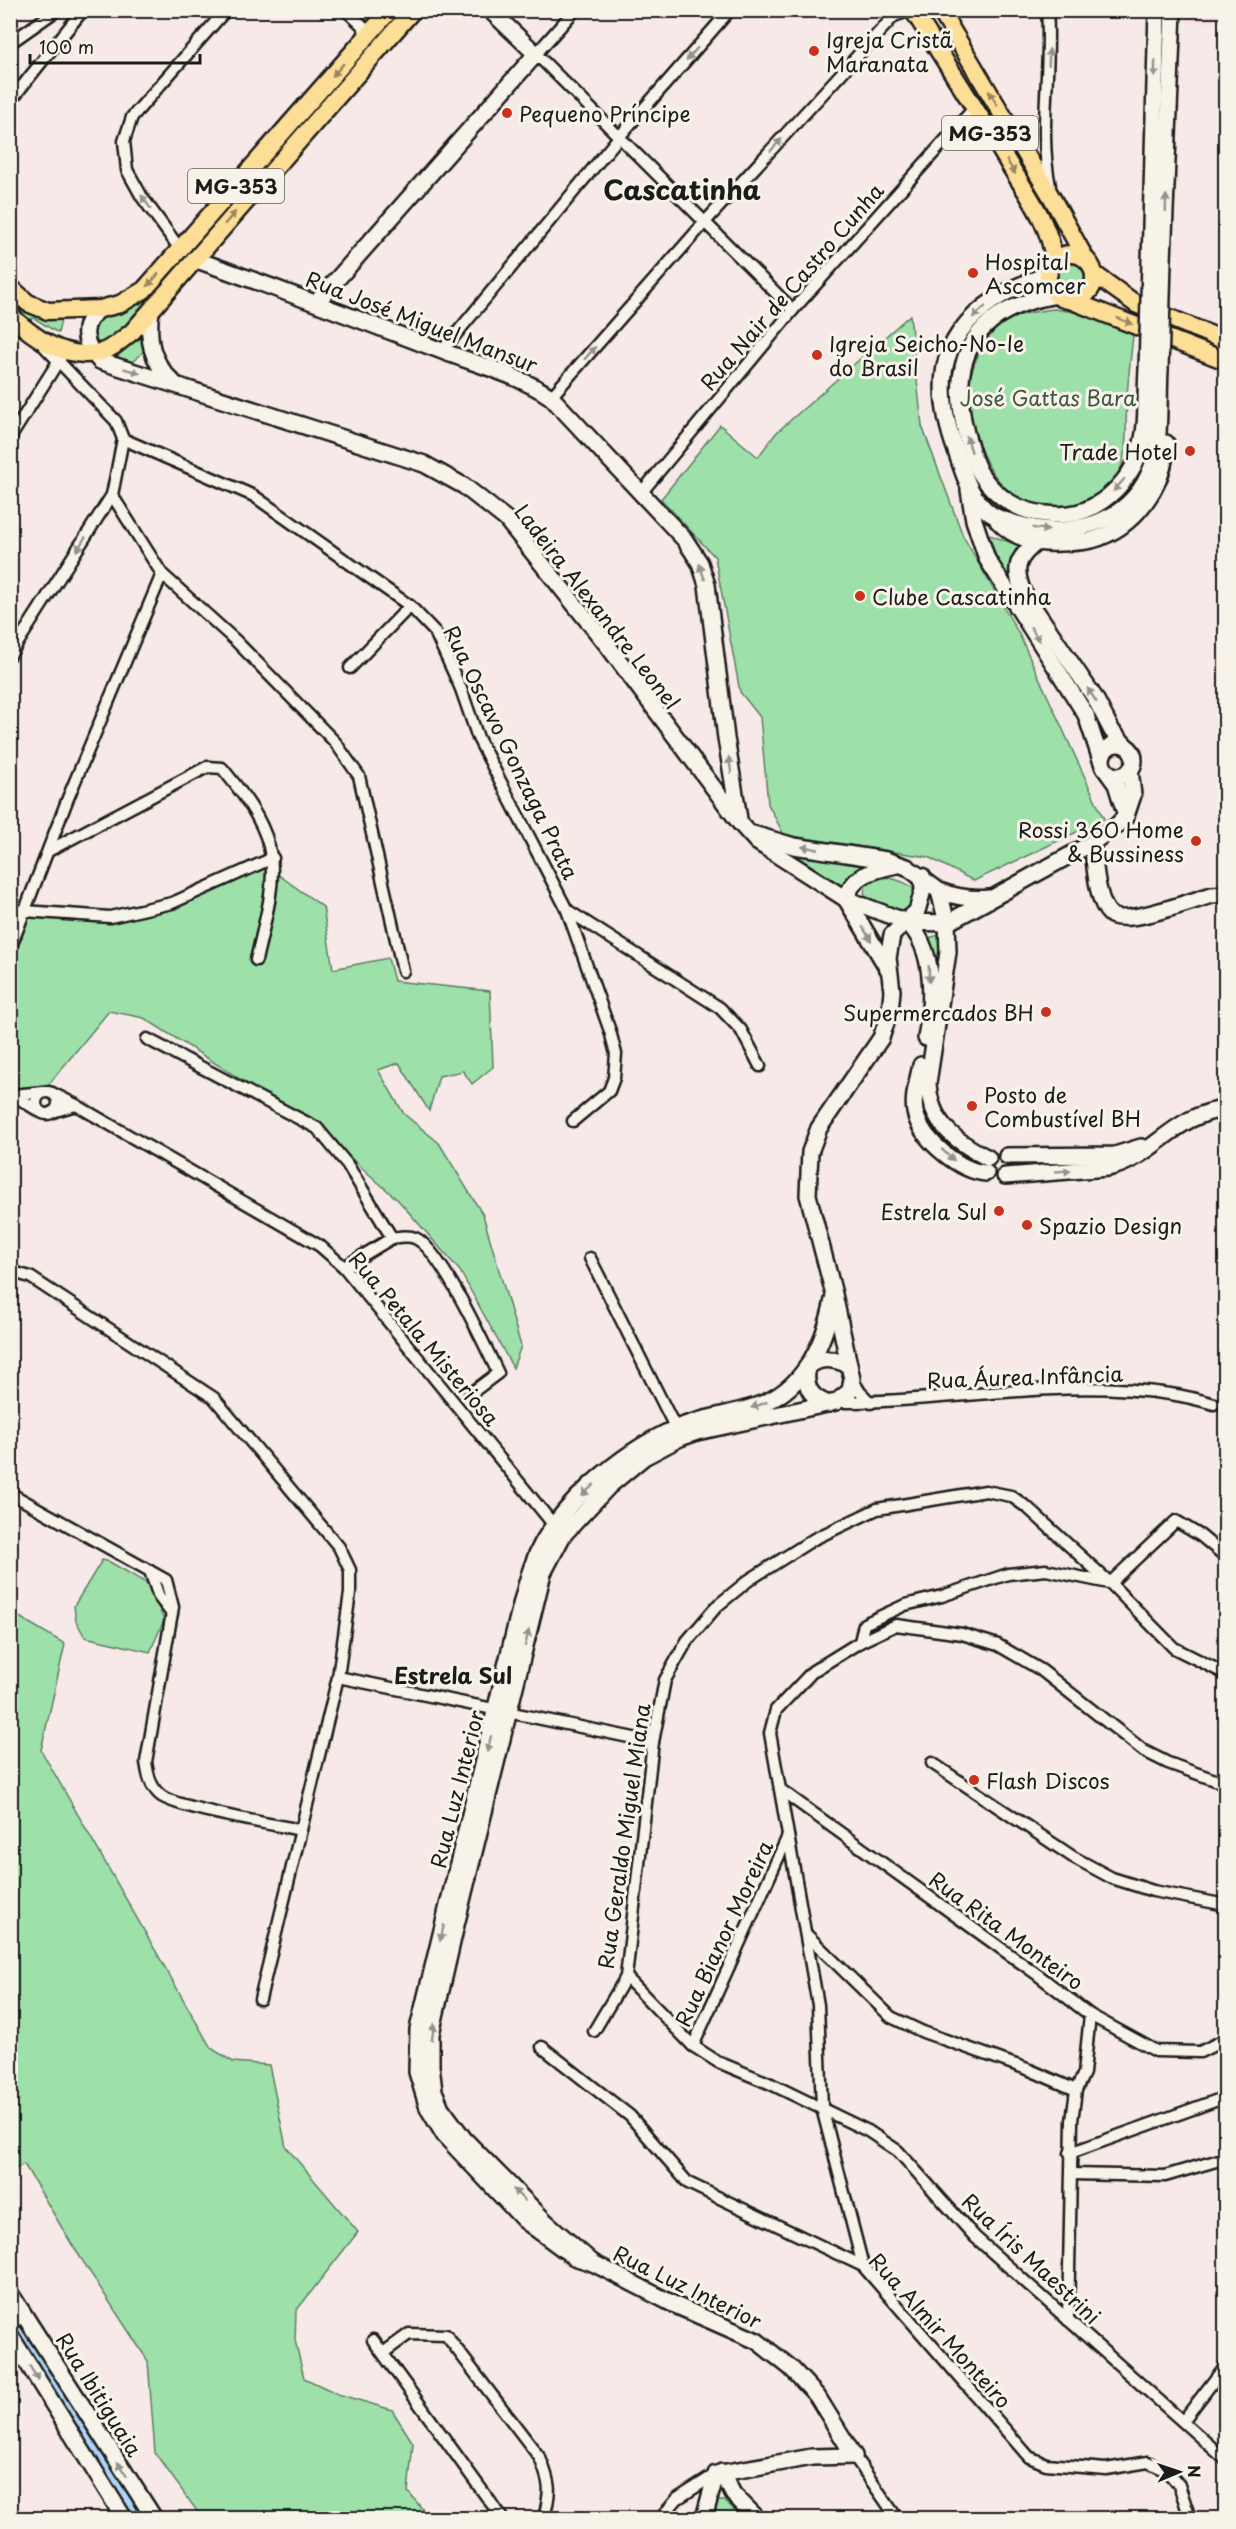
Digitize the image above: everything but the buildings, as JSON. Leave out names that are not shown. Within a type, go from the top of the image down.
[{"type":"main road","name":"MG-353","points":[[10,287],[37,308],[54,311],[93,309],[120,304],[144,291],[390,10]]},
{"type":"main road","name":"MG-353","points":[[10,315],[61,357],[92,353],[112,347],[132,332],[413,10]]},
{"type":"main road","name":"MG-353","points":[[940,10],[1052,198],[1094,274],[1136,304],[1226,341]]},
{"type":"main road","name":"MG-353","points":[[914,12],[975,107],[1044,224],[1053,248],[1049,282],[1064,297]]},
{"type":"main road","points":[[1051,268],[1059,258],[1072,254],[1085,258]]},
{"type":"main road","points":[[1064,297],[1083,297],[1094,280],[1094,274]]},
{"type":"main road","points":[[1064,297],[1226,361]]},
{"type":"main road","points":[[10,298],[26,309],[43,315],[80,315],[93,309]]},
{"type":"street","points":[[10,43],[57,10]]},
{"type":"street","points":[[16,94],[83,10]]},
{"type":"street","points":[[180,249],[142,197],[127,170],[124,141],[132,117],[226,10]]},
{"type":"street","points":[[346,10],[364,27],[365,39]]},
{"type":"street","points":[[490,10],[793,310]]},
{"type":"street","points":[[316,302],[575,10]]},
{"type":"street","points":[[442,351],[620,137],[730,10]]},
{"type":"street","points":[[1047,10],[1050,38],[1045,161],[1052,198]]},
{"type":"street","points":[[1156,10],[1157,262]]},
{"type":"street","points":[[1064,297],[1030,301],[997,316],[970,346],[963,363],[959,388],[960,412],[977,468],[995,493],[1019,508],[1052,515],[1079,513],[1101,502],[1129,474],[1142,445],[1153,370],[1157,262],[1173,10]]},
{"type":"street","points":[[551,397],[705,222],[894,16],[914,12]]},
{"type":"street","points":[[360,22],[366,25],[378,24]]},
{"type":"street","name":"Rua Nair de Castro Cunha","points":[[641,493],[793,310],[975,107]]},
{"type":"street","points":[[212,238],[213,254],[225,270]]},
{"type":"street","name":"Rua José Miguel Mansur","points":[[194,259],[316,302],[507,375],[551,397],[685,540],[700,563],[707,585],[726,738],[743,827]]},
{"type":"street","points":[[1051,268],[993,300],[970,320],[949,348],[944,364],[942,388],[954,447],[969,487],[976,498],[1006,530],[1037,542],[1051,544],[1092,540],[1122,526],[1144,503],[1154,488],[1166,453],[1166,431],[1153,370]]},
{"type":"street","points":[[92,353],[87,346],[85,329],[93,309]]},
{"type":"street","points":[[151,310],[149,336],[152,352],[160,370],[175,384]]},
{"type":"street","name":"Ladeira Alexandre Leonel","points":[[92,353],[100,361],[424,464],[464,486],[506,519],[608,646],[743,827],[757,842],[846,899],[907,922],[947,923]]},
{"type":"street","points":[[10,438],[61,357],[116,422],[123,439],[112,495],[10,655]]},
{"type":"street","points":[[991,513],[1026,526],[1057,530],[1092,525],[1120,511],[1141,488],[1150,473],[1155,450],[1159,390]]},
{"type":"street","name":"Rua Oscavo Gonzaga Prata","points":[[123,439],[254,496],[410,606],[435,632],[461,690],[478,738],[567,910],[610,1031],[616,1054],[614,1078],[609,1091],[573,1121]]},
{"type":"street","points":[[969,487],[974,520],[987,559],[1086,715],[1105,766],[1116,784],[1126,816]]},
{"type":"street","points":[[112,495],[162,574],[236,641],[327,733],[359,776],[403,971]]},
{"type":"street","points":[[947,923],[1092,843],[1126,816],[1133,795],[1130,770],[1133,756],[1112,731],[1095,698],[1020,586],[1017,568],[1021,557],[1037,542]]},
{"type":"street","points":[[10,949],[162,574]]},
{"type":"street","points":[[350,668],[410,606]]},
{"type":"street","points":[[1105,766],[1108,746],[1124,744]]},
{"type":"street","points":[[1105,766],[1122,776],[1130,770]]},
{"type":"street","points":[[48,851],[207,767],[222,768],[244,795],[263,826],[273,858],[272,891],[256,960]]},
{"type":"street","points":[[743,827],[794,846],[886,860],[922,876],[939,891],[970,899],[989,898]]},
{"type":"street","points":[[1092,843],[1099,893],[1109,914],[1116,919],[1131,919],[1212,895],[1226,894]]},
{"type":"street","points":[[10,910],[110,917],[172,903],[273,858]]},
{"type":"street","points":[[888,969],[846,899],[861,876],[899,864]]},
{"type":"street","points":[[834,1294],[831,1311],[808,1369],[806,1383],[816,1398],[832,1403],[850,1391],[850,1372],[834,1294],[808,1195],[810,1152],[819,1128],[881,1038],[891,1001],[892,991],[888,969],[892,935],[895,930],[907,922],[921,904],[922,876]]},
{"type":"street","points":[[939,891],[947,923],[948,952],[928,1083],[928,1097],[933,1111],[947,1132],[987,1166],[992,1178],[1123,1165],[1184,1121],[1206,1112],[1226,1109]]},
{"type":"street","points":[[567,910],[720,1008],[741,1030],[760,1066]]},
{"type":"street","points":[[948,952],[954,937],[971,910]]},
{"type":"street","points":[[907,922],[920,937],[929,966],[928,1028],[915,1090],[916,1117],[922,1129],[951,1159],[975,1172],[987,1166],[998,1153],[1007,1156],[1115,1155],[1157,1140]]},
{"type":"street","points":[[147,1039],[317,1128],[347,1164],[392,1238]]},
{"type":"street","points":[[39,1111],[36,1099],[47,1092]]},
{"type":"street","points":[[12,1096],[47,1092],[57,1100],[57,1107],[52,1112]]},
{"type":"street","name":"Rua Petala Misteriosa","points":[[47,1092],[76,1105],[320,1246],[344,1267],[558,1530]]},
{"type":"street","points":[[12,1096],[46,1114],[76,1105]]},
{"type":"street","points":[[1005,1176],[1009,1166],[1007,1156]]},
{"type":"street","points":[[344,1267],[392,1238],[405,1236],[415,1238],[427,1247],[468,1311],[498,1373],[470,1394]]},
{"type":"street","points":[[590,1258],[678,1433]]},
{"type":"street","points":[[10,1271],[30,1276],[214,1398],[339,1547],[350,1570],[350,1593],[338,1677],[260,1999]]},
{"type":"street","points":[[808,1369],[815,1362],[828,1359],[850,1372],[860,1392],[871,1403]]},
{"type":"street","name":"Rua Luz Interior","points":[[808,1369],[771,1400],[678,1433],[644,1457],[558,1530],[503,1710],[431,2034],[431,2066],[434,2091],[441,2108],[542,2227],[593,2263],[675,2305],[757,2341],[791,2368],[817,2396],[854,2457]]},
{"type":"street","name":"Rua Áurea Infância","points":[[832,1403],[871,1403],[1071,1389],[1170,1394],[1214,1404]]},
{"type":"street","name":"Rua Luz Interior","points":[[678,1433],[697,1432],[832,1403]]},
{"type":"street","name":"Rua Geraldo Miguel Miana","points":[[594,2031],[626,1977],[654,1742],[665,1680],[687,1641],[717,1606],[749,1580],[814,1539],[877,1509],[986,1491],[1011,1496],[1028,1508],[1110,1583],[1174,1648],[1226,1674]]},
{"type":"street","points":[[10,1493],[166,1580],[171,1593],[172,1614],[146,1762],[149,1781],[161,1797],[226,1815],[301,1830]]},
{"type":"street","points":[[860,1642],[864,1624],[905,1605],[942,1596],[1008,1574],[1047,1570],[1110,1583],[1176,1521],[1201,1536],[1226,1557]]},
{"type":"street","points":[[863,2266],[822,2108],[818,2005],[770,1732],[776,1710],[813,1671],[860,1642],[896,1625],[962,1634],[998,1645],[1041,1670],[1144,1751],[1168,1763],[1226,1784]]},
{"type":"street","points":[[338,1677],[654,1742]]},
{"type":"street","points":[[932,1763],[1073,1857],[1112,1878],[1153,1891],[1226,1905]]},
{"type":"street","name":"Rua Rita Monteiro","points":[[781,1790],[1090,2015],[1156,2051],[1200,2052],[1226,2039]]},
{"type":"street","name":"Rua Bianor Moreira","points":[[693,2046],[789,1835]]},
{"type":"street","points":[[806,1934],[891,2017],[923,2032],[1030,2070],[1076,2090]]},
{"type":"street","name":"Rua Íris Maestrini","points":[[626,1977],[693,2046],[718,2062],[822,2108],[868,2131],[898,2151],[975,2237],[1226,2460]]},
{"type":"street","points":[[1068,2320],[1072,2174],[1070,2153],[1076,2090],[1084,2073],[1090,2015]]},
{"type":"street","name":"Rua Almir Monteiro","points":[[542,2047],[630,2116],[688,2183],[863,2266],[1029,2457],[1046,2464],[1106,2469],[1148,2462],[1167,2471],[1179,2485],[1190,2518]]},
{"type":"street","points":[[1070,2153],[1226,2097]]},
{"type":"street","points":[[1072,2174],[1165,2176],[1226,2158]]},
{"type":"street","name":"Rua Ibitiguaia","points":[[10,2293],[18,2317],[154,2518]]},
{"type":"street","points":[[383,2354],[409,2334],[446,2335],[540,2458],[549,2481],[549,2496],[544,2518]]},
{"type":"street","points":[[10,2335],[124,2518]]},
{"type":"street","points":[[373,2340],[502,2518]]},
{"type":"street","points":[[1183,2421],[1226,2365]]},
{"type":"street","points":[[661,2518],[677,2499],[719,2473],[812,2457],[854,2457],[897,2518]]},
{"type":"street","points":[[719,2473],[733,2494],[757,2518]]},
{"type":"street","points":[[704,2518],[708,2498],[719,2473]]},
{"type":"street","points":[[708,2498],[733,2494]]},
{"type":"shaded area","points":[[1187,11],[1224,11],[1225,22],[1187,22]]},
{"type":"green space","points":[[1073,262],[1084,267],[1089,278],[1084,289],[1073,294],[1062,289],[1057,278],[1062,267]]},
{"type":"green space","points":[[169,273],[172,276],[118,335],[110,342],[95,346],[92,333],[97,319],[140,303]]},
{"type":"green space","points":[[10,303],[34,316],[61,320],[58,333],[34,318],[27,320]]},
{"type":"green space","name":"José Gattas Bara","points":[[1054,309],[1074,312],[1133,335],[1127,390],[1124,457],[1118,475],[1105,491],[1094,498],[1075,506],[1053,509],[1034,506],[1017,498],[1003,486],[991,470],[975,434],[968,394],[974,364],[983,346],[995,330],[1013,318]]},
{"type":"green space","name":"Clube Cascatinha","points":[[910,315],[922,426],[963,536],[1019,634],[1104,819],[974,881],[928,857],[784,835],[768,804],[760,717],[740,692],[715,557],[661,499],[720,425],[758,457],[776,433]]},
{"type":"green space","points":[[140,330],[145,350],[129,365],[112,358],[130,344]]},
{"type":"green space","points":[[984,533],[1023,547],[1013,567],[1109,736],[1102,738],[1097,725],[991,559]]},
{"type":"green space","points":[[780,850],[866,864],[852,874],[846,890],[816,869]]},
{"type":"green space","points":[[262,863],[323,907],[333,969],[388,958],[394,981],[490,991],[493,1067],[472,1084],[463,1071],[439,1076],[429,1111],[399,1063],[378,1070],[404,1114],[439,1143],[483,1215],[521,1346],[513,1368],[460,1271],[398,1200],[317,1128],[144,1018],[109,1011],[49,1084],[11,1091],[11,1031],[18,1028],[11,1025],[10,949],[25,911],[110,917],[172,903]]},
{"type":"green space","points":[[875,877],[897,880],[915,890],[910,910],[893,909],[866,898],[864,895],[866,882]]},
{"type":"green space","points":[[943,934],[935,999],[934,964],[928,938]]},
{"type":"green space","points":[[102,1560],[110,1562],[148,1584],[164,1620],[150,1652],[85,1637],[76,1621],[74,1606]]},
{"type":"green space","points":[[11,1612],[65,1644],[41,1750],[211,2048],[233,2062],[269,2065],[286,2147],[358,2232],[296,2311],[295,2340],[304,2378],[338,2394],[392,2410],[413,2443],[408,2492],[430,2518],[202,2518],[155,2453],[148,2361],[71,2243],[24,2164],[11,2171]]},
{"type":"green space","points":[[724,2501],[745,2518],[711,2518],[715,2504]]},
{"type":"waterway","points":[[10,2312],[139,2518]]},
{"type":"place","name":"Igreja Cristã Maranata","points":[[814,51]]},
{"type":"place","name":"Pequeno Príncipe","points":[[507,113]]},
{"type":"place","name":"Hospital Ascomcer","points":[[973,273]]},
{"type":"place","name":"Igreja Seicho-No-Ie do Brasil","points":[[817,355]]},
{"type":"place","name":"Trade Hotel","points":[[1190,451]]},
{"type":"place","name":"Clube Cascatinha","points":[[860,596]]},
{"type":"place","name":"Rossi 360 Home & Bussiness","points":[[1196,841]]},
{"type":"place","name":"Supermercados BH","points":[[1046,1012]]},
{"type":"place","name":"Posto de Combustível BH","points":[[972,1106]]},
{"type":"place","name":"Estrela Sul","points":[[999,1211]]},
{"type":"place","name":"Spazio Design","points":[[1027,1225]]},
{"type":"place","name":"Flash Discos","points":[[974,1780]]},
{"type":"district","name":"Cascatinha","points":[[682,188]]},
{"type":"district","name":"Estrela Sul","points":[[453,1674]]}]
